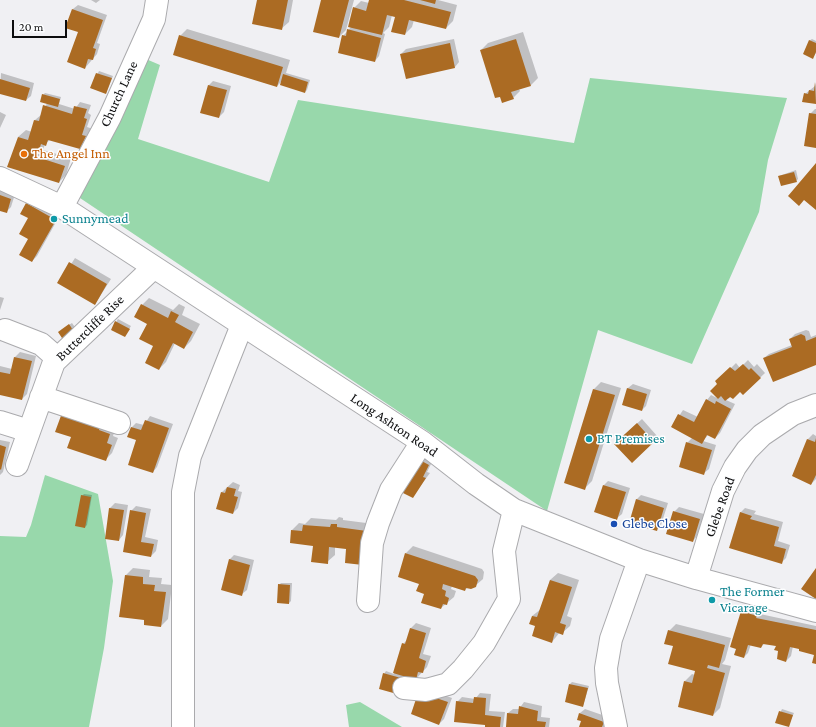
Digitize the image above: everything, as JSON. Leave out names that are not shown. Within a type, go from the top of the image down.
[{"type":"street","name":"Church Lane","points":[[62,207],[110,117],[154,19],[157,0]]},
{"type":"street","name":"Long Ashton Road","points":[[0,178],[62,207],[153,268],[422,442],[476,484],[514,510],[639,560],[696,578],[816,611]]},
{"type":"street","name":"Buttercliffe Rise","points":[[17,465],[47,378],[58,358],[153,268]]},
{"type":"street","points":[[183,727],[183,492],[190,456],[242,325]]},
{"type":"street","points":[[5,330],[41,344],[58,358]]},
{"type":"street","points":[[40,397],[119,423]]},
{"type":"street","name":"Glebe Road","points":[[696,578],[723,491],[734,468],[747,450],[767,431],[793,414],[816,405]]},
{"type":"street","points":[[0,422],[29,431]]},
{"type":"street","points":[[368,601],[372,544],[378,523],[391,490],[422,442]]},
{"type":"street","points":[[404,688],[426,690],[448,684],[463,669],[484,643],[509,599],[504,551],[514,510]]},
{"type":"street","points":[[616,727],[607,683],[606,668],[611,639],[639,560]]},
{"type":"green space","points":[[146,59],[160,65],[138,139],[269,182],[298,100],[574,143],[590,78],[787,98],[768,160],[759,212],[692,364],[598,330],[547,511],[80,198],[84,182]]},
{"type":"green space","points":[[45,475],[98,494],[113,581],[104,648],[89,727],[0,727],[0,536],[26,537],[31,525]]},
{"type":"green space","points":[[360,702],[402,727],[349,727],[346,705]]},
{"type":"building","points":[[257,0],[288,0],[282,30],[252,24]]},
{"type":"building","points":[[321,0],[349,0],[339,38],[313,32]]},
{"type":"building","points":[[369,0],[404,0],[451,12],[446,29],[409,20],[405,35],[391,32],[395,17],[387,15],[382,35],[348,27],[353,7],[366,11]]},
{"type":"building","points":[[420,0],[436,0],[435,4]]},
{"type":"building","points":[[72,9],[103,20],[93,48],[96,49],[93,60],[88,59],[85,69],[67,62],[78,32],[65,28]]},
{"type":"building","points":[[347,29],[381,38],[375,62],[338,53],[342,35],[346,36]]},
{"type":"building","points":[[179,35],[283,67],[277,87],[173,55]]},
{"type":"building","points":[[516,39],[531,86],[511,92],[514,99],[502,103],[500,97],[495,98],[480,50]]},
{"type":"building","points":[[809,40],[816,43],[816,52],[813,59],[803,54]]},
{"type":"building","points":[[450,43],[455,68],[406,79],[400,54]]},
{"type":"building","points":[[96,73],[112,78],[106,94],[90,88]]},
{"type":"building","points":[[283,74],[308,82],[305,93],[280,85]]},
{"type":"building","points":[[0,79],[30,88],[26,101],[0,94]]},
{"type":"building","points":[[815,82],[816,104],[802,102],[804,93],[808,94],[809,90],[814,91]]},
{"type":"building","points":[[208,85],[227,90],[219,118],[200,113]]},
{"type":"building","points":[[42,94],[60,99],[58,107],[40,102]]},
{"type":"building","name":"The Angel Inn","points":[[43,105],[72,114],[74,106],[87,109],[84,118],[87,119],[82,135],[86,136],[80,149],[48,140],[46,146],[41,144],[37,157],[65,166],[59,183],[7,167],[18,137],[28,140],[34,120],[39,121]]},
{"type":"building","points":[[809,113],[816,114],[816,148],[804,146]]},
{"type":"building","points":[[816,163],[816,210],[804,200],[799,206],[788,196]]},
{"type":"building","points":[[794,172],[797,182],[781,186],[778,176]]},
{"type":"building","points":[[0,195],[11,199],[7,213],[0,211]]},
{"type":"building","points":[[26,203],[56,220],[32,262],[19,255],[28,239],[19,234],[28,218],[20,214]]},
{"type":"building","points":[[69,262],[107,284],[95,305],[57,283]]},
{"type":"building","points":[[141,304],[168,318],[171,311],[179,315],[175,322],[193,332],[184,349],[173,343],[159,370],[145,363],[153,346],[139,339],[147,324],[134,317]]},
{"type":"building","points":[[115,321],[130,329],[125,337],[111,330]]},
{"type":"building","points":[[69,324],[75,333],[64,341],[58,332]]},
{"type":"building","points":[[801,334],[805,336],[806,341],[816,337],[816,365],[773,382],[763,358],[792,347],[789,339]]},
{"type":"building","points":[[14,357],[32,361],[22,400],[0,395],[0,372],[10,374]]},
{"type":"building","points":[[743,364],[749,370],[751,368],[761,378],[743,395],[740,392],[733,399],[730,397],[725,401],[721,396],[718,399],[710,391],[717,384],[715,381],[730,367],[735,371]]},
{"type":"building","points":[[627,388],[647,394],[642,411],[622,405]]},
{"type":"building","name":"BT Premises","points":[[593,389],[615,395],[585,490],[564,483]]},
{"type":"building","points":[[706,399],[715,404],[716,401],[731,409],[715,439],[707,435],[702,444],[671,427],[678,414],[694,422]]},
{"type":"building","points":[[62,413],[100,426],[99,430],[110,434],[107,443],[112,445],[106,461],[67,448],[71,437],[55,432]]},
{"type":"building","points":[[145,420],[169,428],[153,473],[128,465],[136,440],[127,437],[131,427],[141,430]]},
{"type":"building","points":[[637,423],[654,442],[632,463],[614,444]]},
{"type":"building","points":[[816,438],[816,475],[811,485],[792,476],[807,439],[815,442]]},
{"type":"building","points":[[686,442],[712,450],[704,475],[679,467]]},
{"type":"building","points":[[0,445],[6,447],[1,470],[0,469]]},
{"type":"building","points":[[418,459],[429,465],[423,477],[426,478],[413,498],[401,492]]},
{"type":"building","points":[[603,485],[626,492],[617,520],[594,512]]},
{"type":"building","points":[[227,487],[236,489],[234,496],[238,497],[233,514],[216,509],[221,492],[225,493]]},
{"type":"building","points":[[81,495],[91,497],[85,528],[75,526]]},
{"type":"building","points":[[636,499],[664,508],[657,531],[629,523]]},
{"type":"building","points":[[109,508],[124,510],[119,541],[105,539]]},
{"type":"building","points":[[130,510],[146,513],[141,542],[154,544],[151,557],[123,552]]},
{"type":"building","points":[[673,511],[700,519],[693,542],[666,534]]},
{"type":"building","points":[[740,512],[752,516],[750,519],[779,527],[774,546],[786,549],[782,564],[729,548]]},
{"type":"building","points":[[331,524],[337,524],[337,527],[367,531],[363,565],[345,563],[346,549],[329,547],[328,564],[311,562],[313,546],[290,543],[291,530],[302,531],[303,525],[330,527]]},
{"type":"building","points":[[405,553],[475,576],[478,580],[476,587],[471,589],[466,588],[465,591],[443,584],[442,589],[446,591],[445,596],[449,598],[447,605],[443,604],[441,609],[421,603],[424,594],[416,591],[419,584],[398,577]]},
{"type":"building","points":[[229,559],[250,565],[242,596],[221,590]]},
{"type":"building","points":[[816,568],[816,599],[801,589]]},
{"type":"building","points":[[125,575],[143,577],[143,584],[155,585],[154,591],[166,592],[161,627],[144,625],[144,620],[119,617]]},
{"type":"building","points":[[550,580],[572,587],[560,623],[566,625],[563,635],[555,632],[552,643],[532,636],[535,626],[529,624],[532,616],[537,617]]},
{"type":"building","points":[[278,584],[290,585],[289,604],[277,603]]},
{"type":"building","points":[[741,611],[757,616],[756,618],[816,630],[816,664],[812,663],[814,655],[790,647],[786,662],[777,659],[778,651],[774,650],[776,646],[763,644],[761,648],[748,645],[744,658],[734,655],[736,649],[730,647]]},
{"type":"building","points":[[410,628],[426,633],[419,658],[426,661],[423,673],[418,672],[416,680],[393,673],[402,643],[405,644]]},
{"type":"building","points":[[668,630],[725,645],[719,668],[708,665],[707,668],[725,673],[713,716],[678,707],[684,681],[692,683],[695,671],[668,664],[673,646],[664,644]]},
{"type":"building","points":[[383,673],[401,678],[397,694],[379,689]]},
{"type":"building","points":[[569,684],[588,688],[583,707],[565,702]]},
{"type":"building","points":[[427,695],[448,702],[439,725],[411,714],[417,696]]},
{"type":"building","points":[[474,697],[486,698],[485,715],[501,717],[500,727],[485,727],[485,725],[454,722],[456,701],[473,703]]},
{"type":"building","points":[[519,706],[538,711],[537,721],[546,722],[545,727],[506,727],[507,713],[518,714]]},
{"type":"building","points":[[779,711],[793,715],[789,727],[775,723]]},
{"type":"building","points":[[579,713],[604,722],[602,727],[579,727],[581,721],[577,720]]},
{"type":"place","name":"The Angel Inn","points":[[24,154]]},
{"type":"place","name":"Sunnymead","points":[[54,219]]},
{"type":"place","name":"BT Premises","points":[[589,439]]},
{"type":"place","name":"Glebe Close","points":[[614,524]]},
{"type":"place","name":"The Former Vicarage","points":[[712,600]]}]
